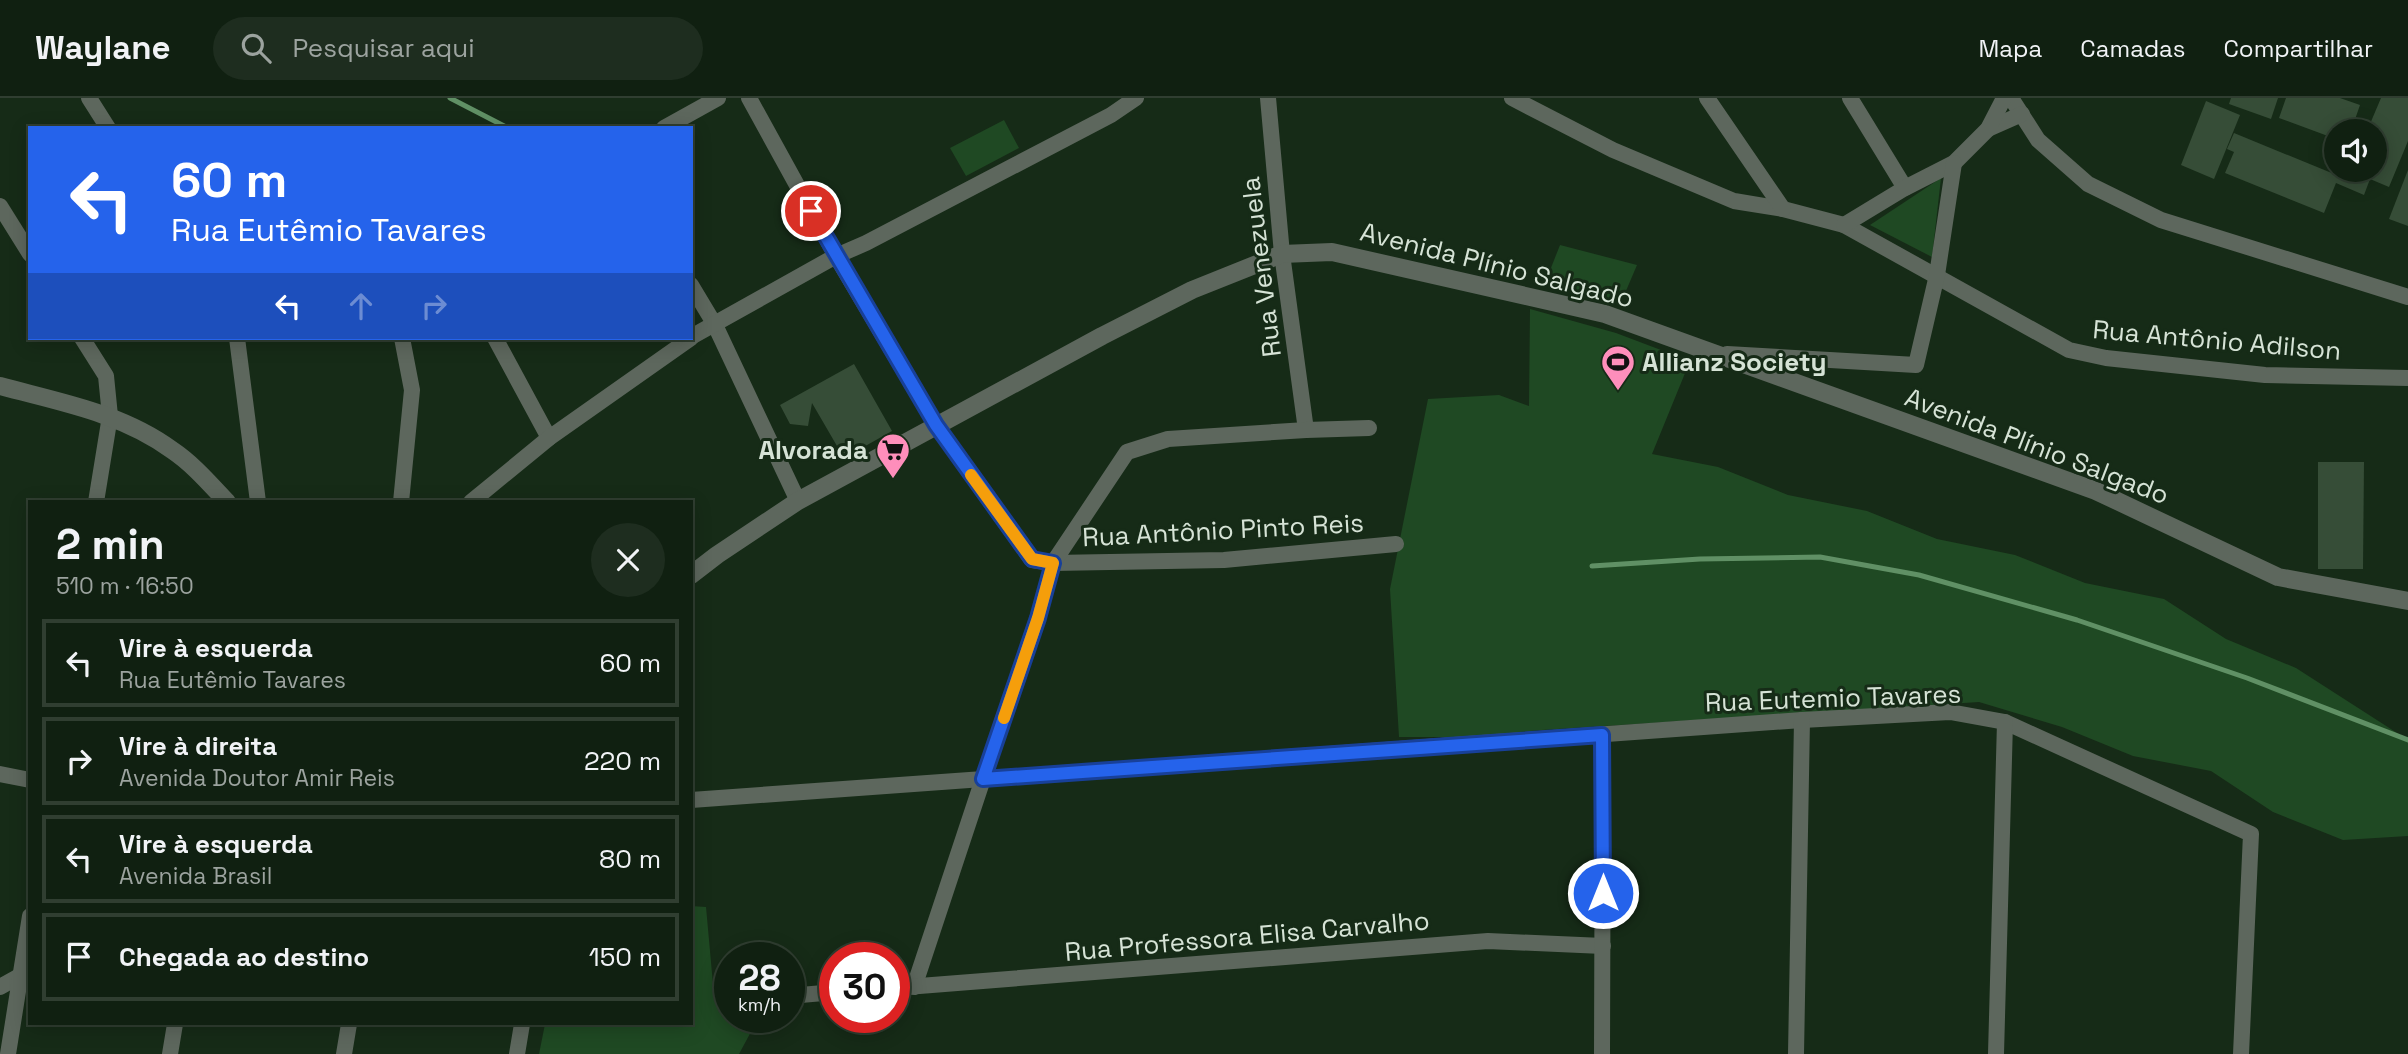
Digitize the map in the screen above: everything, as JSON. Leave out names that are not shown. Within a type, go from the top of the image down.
[{"type":"street","points":[[89,98],[106,126]]},
{"type":"street","points":[[668,126],[718,98]]},
{"type":"street","points":[[749,98],[836,256],[936,425],[1032,559],[1053,563]]},
{"type":"street","points":[[1110,98],[1111,115]]},
{"type":"street","points":[[693,337],[836,256],[866,243],[1111,115],[1136,98]]},
{"type":"street","name":"Rua Venezuela","points":[[1268,98],[1282,254],[1306,430]]},
{"type":"street","name":"Rua Antônio Adilson","points":[[1512,98],[1613,149],[1734,201],[1783,209],[1844,225],[2069,350],[2106,358],[2265,375],[2408,378]]},
{"type":"street","points":[[1707,98],[1783,209]]},
{"type":"street","points":[[1850,98],[1905,188]]},
{"type":"street","points":[[1989,129],[2004,98]]},
{"type":"street","points":[[2011,98],[2038,140],[2088,184],[2161,220],[2408,297]]},
{"type":"street","points":[[1844,225],[1905,188],[1954,163],[1989,129],[2022,114]]},
{"type":"street","points":[[1710,354],[1916,365],[1937,275],[1954,163]]},
{"type":"street","points":[[0,206],[28,251]]},
{"type":"street","name":"Avenida Plínio Salgado","points":[[693,573],[798,501],[1192,290],[1282,254],[1332,252],[1605,314],[2096,491],[2278,577],[2408,601]]},
{"type":"street","points":[[693,288],[715,326],[798,501]]},
{"type":"street","points":[[83,340],[106,376],[110,416],[96,500]]},
{"type":"street","points":[[237,340],[258,500]]},
{"type":"street","points":[[401,500],[412,390],[402,340]]},
{"type":"street","points":[[496,340],[549,438]]},
{"type":"street","points":[[473,500],[549,438],[688,340]]},
{"type":"street","points":[[0,386],[110,416],[173,450],[225,500]]},
{"type":"street","points":[[914,987],[1038,618],[1053,563],[1127,452],[1168,439],[1369,428]]},
{"type":"street","name":"Rua Antônio Pinto Reis","points":[[1053,563],[1224,560],[1396,544]]},
{"type":"street","name":"Rua Eutemio Tavares","points":[[693,800],[1802,720],[1950,712],[2005,722],[2251,834],[2241,1054]]},
{"type":"street","points":[[1796,1054],[1802,720]]},
{"type":"street","points":[[1996,1054],[2005,722]]},
{"type":"street","points":[[1602,735],[1602,1054]]},
{"type":"street","points":[[0,774],[28,780]]},
{"type":"street","points":[[8,1054],[25,973],[28,939]]},
{"type":"street","name":"Rua Professora Elisa Carvalho","points":[[910,987],[1488,941],[1603,946]]},
{"type":"street","points":[[0,987],[25,973]]},
{"type":"street","points":[[170,1054],[175,1025]]},
{"type":"street","points":[[344,1054],[349,1025]]},
{"type":"street","points":[[517,1054],[522,1025]]},
{"type":"green space","points":[[1004,120],[1019,148],[966,176],[950,148]]},
{"type":"green space","points":[[1941,178],[1932,257],[1870,225]]},
{"type":"green space","points":[[1560,245],[1637,265],[1620,305],[1545,283]]},
{"type":"green space","points":[[1530,309],[1616,333],[1690,361],[1652,454],[1718,467],[1788,495],[1867,511],[1937,539],[2015,555],[2085,583],[2164,599],[2226,639],[2296,668],[2408,740],[2408,836],[2343,840],[2273,812],[2211,771],[2133,756],[2062,727],[1979,702],[1461,737],[1399,737],[1390,589],[1428,399],[1499,395],[1529,406]]},
{"type":"green space","points":[[693,906],[706,907],[714,995],[714,1033],[750,1033],[739,1054],[539,1054],[545,1025],[693,1025]]},
{"type":"building","points":[[2231,98],[2278,98],[2271,119],[2229,104]]},
{"type":"building","points":[[2286,98],[2340,98],[2360,105],[2355,119],[2324,119],[2324,135],[2279,118]]},
{"type":"building","points":[[2381,98],[2408,98],[2408,141],[2389,187],[2377,182],[2387,182],[2387,119],[2372,119]]},
{"type":"building","points":[[2206,101],[2240,115],[2214,179],[2181,165]]},
{"type":"building","points":[[2234,133],[2324,170],[2324,182],[2369,182],[2364,195],[2336,183],[2324,213],[2225,173],[2234,152],[2227,149]]},
{"type":"building","points":[[2408,170],[2408,226],[2389,219]]},
{"type":"building","points":[[854,364],[892,431],[844,458],[812,403],[808,426],[790,424],[780,405]]},
{"type":"building","points":[[2318,462],[2364,462],[2363,569],[2318,569]]},
{"type":"waterway","points":[[450,98],[504,126]]},
{"type":"waterway","points":[[1592,566],[1700,559],[1820,557],[1919,575],[2077,620],[2247,678],[2408,740]]},
{"type":"slow traffic","points":[[971,475],[1032,559],[1053,563],[1038,618],[1004,718]]},
{"type":"place","name":"Allianz Society","points":[[1618,392]]},
{"type":"place","name":"Alvorada","points":[[893,480]]},
{"type":"route","points":[[811,211],[936,425],[1032,559],[1053,563],[1038,618],[983,779],[1602,735],[1603,893]]}]
